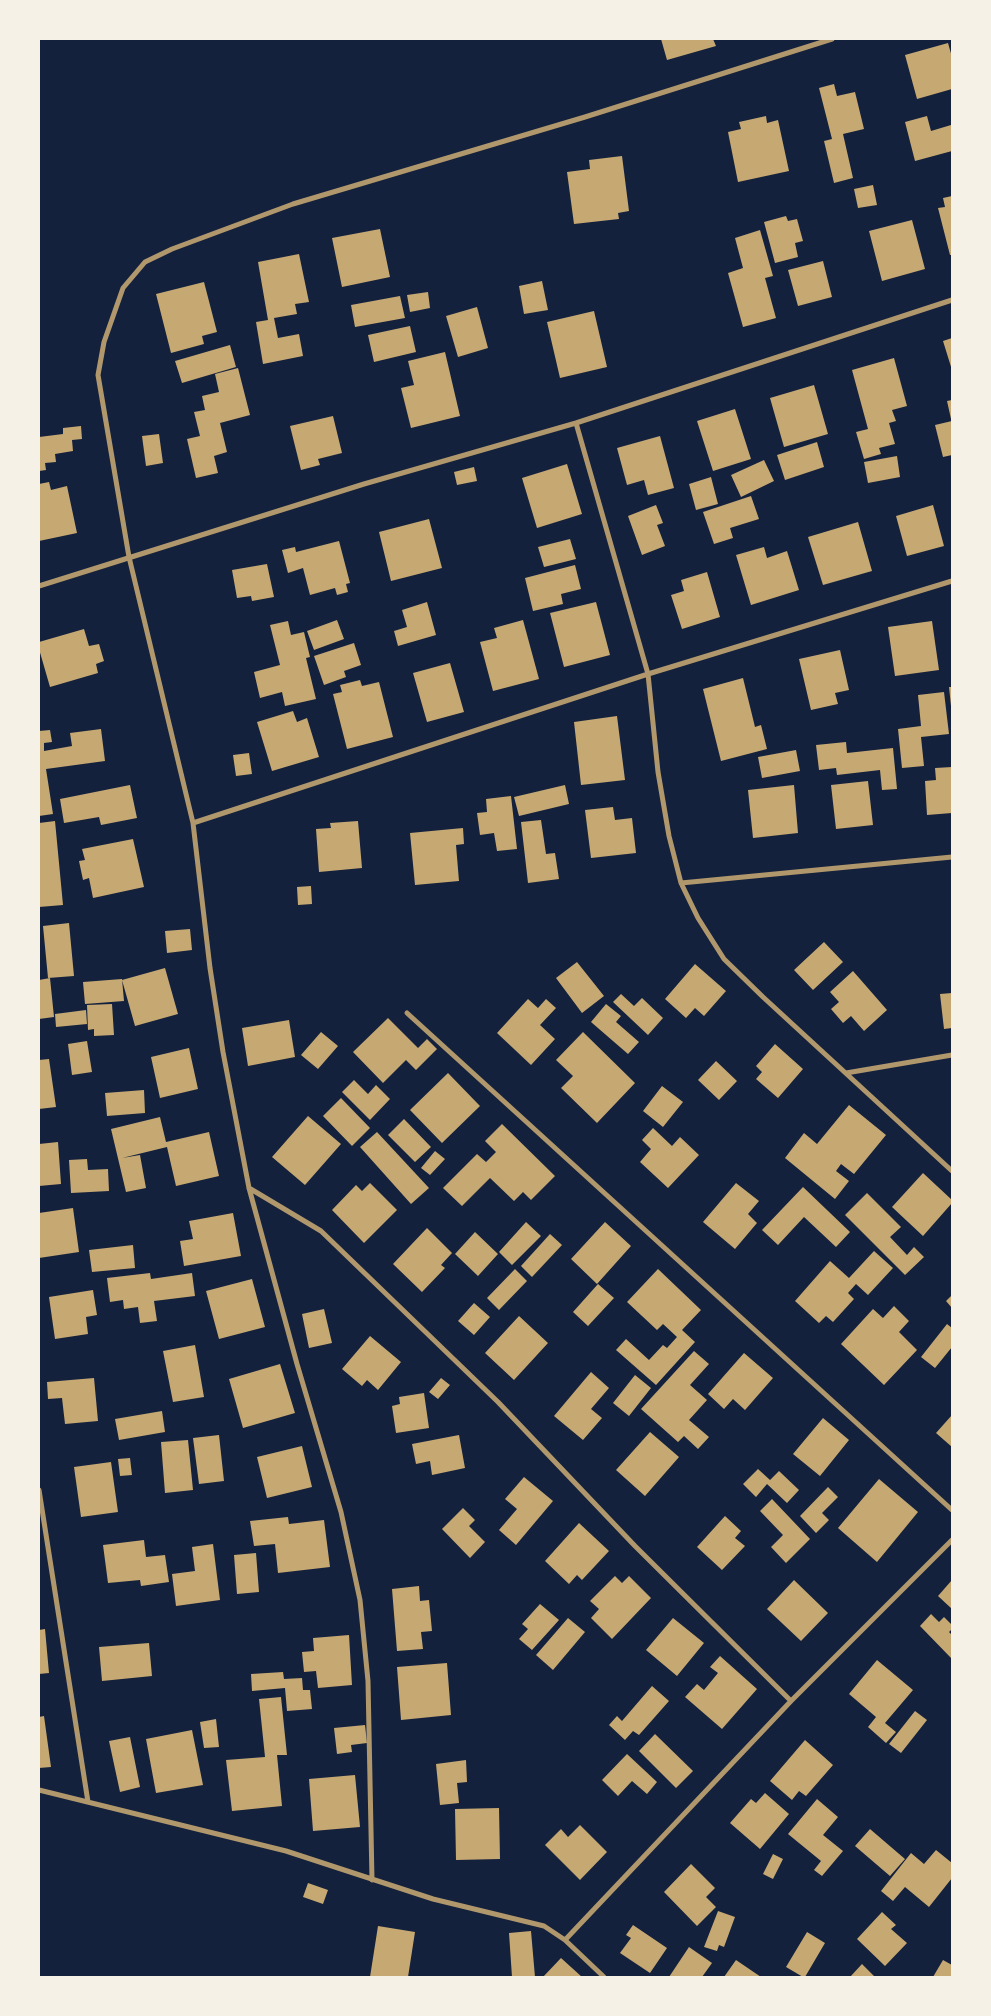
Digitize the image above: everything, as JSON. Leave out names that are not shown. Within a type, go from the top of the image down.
[{"type":"street","points":[[372,1880],[368,1681],[360,1600],[341,1512],[296,1364],[249,1188],[223,1052],[193,823],[129,557],[98,375],[104,342],[123,288],[145,262],[172,249],[293,204],[585,117],[832,39]]},
{"type":"street","points":[[39,586],[364,484],[576,423],[952,300]]},
{"type":"street","points":[[576,423],[648,674],[658,772],[669,836],[681,883],[698,918],[724,959],[952,1171]]},
{"type":"street","points":[[193,823],[648,674],[952,581]]},
{"type":"street","points":[[681,883],[952,857]]},
{"type":"street","points":[[407,1013],[952,1510]]},
{"type":"street","points":[[846,1073],[952,1055]]},
{"type":"street","points":[[249,1188],[321,1231],[498,1402],[635,1546],[791,1701]]},
{"type":"street","points":[[39,1490],[88,1802]]},
{"type":"street","points":[[565,1940],[791,1701],[952,1540]]},
{"type":"street","points":[[39,1790],[286,1851],[433,1899],[544,1926],[565,1940],[604,1977]]},
{"type":"building","points":[[661,39],[713,39],[716,46],[667,60]]},
{"type":"building","points":[[948,43],[952,57],[952,89],[917,99],[905,55]]},
{"type":"building","points":[[834,84],[837,96],[855,92],[864,129],[843,134],[853,178],[834,183],[824,141],[832,139],[819,88]]},
{"type":"building","points":[[766,116],[767,123],[778,120],[789,171],[738,182],[728,132],[741,129],[739,122]]},
{"type":"building","points":[[927,116],[931,131],[951,125],[952,151],[915,161],[905,122]]},
{"type":"building","points":[[622,156],[629,211],[618,213],[619,219],[574,224],[567,172],[590,169],[589,160]]},
{"type":"building","points":[[873,185],[877,205],[858,208],[854,189]]},
{"type":"building","points":[[952,196],[952,255],[950,255],[938,208],[945,207],[943,198]]},
{"type":"building","points":[[786,216],[788,221],[797,219],[803,241],[795,243],[798,257],[775,263],[764,222]]},
{"type":"building","points":[[912,220],[925,269],[882,281],[869,231]]},
{"type":"building","points":[[380,229],[390,277],[342,287],[332,238]]},
{"type":"building","points":[[760,230],[773,276],[765,278],[776,318],[743,327],[728,273],[743,268],[735,238]]},
{"type":"building","points":[[299,254],[309,302],[295,304],[297,314],[274,318],[278,338],[299,334],[303,356],[263,364],[256,322],[268,320],[258,262]]},
{"type":"building","points":[[823,261],[832,297],[798,306],[788,270]]},
{"type":"building","points":[[542,281],[548,310],[524,314],[519,286]]},
{"type":"building","points":[[204,282],[217,332],[202,336],[204,344],[171,353],[156,294]]},
{"type":"building","points":[[428,292],[430,308],[410,312],[407,295]]},
{"type":"building","points":[[400,296],[405,318],[355,327],[351,305]]},
{"type":"building","points":[[477,307],[488,348],[458,357],[446,316]]},
{"type":"building","points":[[594,311],[607,367],[560,378],[547,322]]},
{"type":"building","points":[[410,326],[416,352],[374,362],[368,335]]},
{"type":"building","points":[[952,338],[952,370],[943,341]]},
{"type":"building","points":[[230,345],[236,367],[182,383],[175,361]]},
{"type":"building","points":[[445,352],[460,416],[411,428],[401,388],[414,385],[408,361]]},
{"type":"building","points":[[894,358],[907,406],[892,410],[896,421],[889,423],[895,444],[879,448],[881,454],[864,459],[856,432],[868,429],[852,370]]},
{"type":"building","points":[[238,368],[250,415],[220,423],[227,452],[214,456],[218,473],[196,478],[187,439],[200,436],[194,412],[205,410],[202,396],[219,392],[215,374]]},
{"type":"building","points":[[814,385],[828,434],[784,447],[770,398]]},
{"type":"building","points":[[952,400],[952,419],[951,419],[947,401]]},
{"type":"building","points":[[735,409],[751,459],[713,471],[697,421]]},
{"type":"building","points":[[333,416],[342,453],[318,459],[320,465],[301,470],[290,426]]},
{"type":"building","points":[[952,421],[952,455],[943,457],[935,425]]},
{"type":"building","points":[[81,426],[82,439],[72,440],[73,451],[55,454],[56,462],[45,463],[46,470],[39,471],[39,437],[63,434],[63,428]]},
{"type":"building","points":[[159,434],[163,463],[146,466],[142,436]]},
{"type":"building","points":[[660,436],[674,488],[648,495],[644,480],[627,485],[617,448]]},
{"type":"building","points":[[817,442],[824,467],[785,480],[777,455]]},
{"type":"building","points":[[897,456],[900,477],[868,483],[864,462]]},
{"type":"building","points":[[764,460],[774,481],[741,497],[731,475]]},
{"type":"building","points":[[567,464],[582,514],[537,528],[522,478]]},
{"type":"building","points":[[474,467],[477,481],[457,485],[454,472]]},
{"type":"building","points":[[711,477],[718,504],[696,510],[689,484]]},
{"type":"building","points":[[49,482],[51,490],[67,486],[77,533],[39,541],[39,484]]},
{"type":"building","points":[[751,496],[759,519],[730,528],[733,538],[714,544],[703,512]]},
{"type":"building","points":[[656,505],[663,523],[657,525],[665,546],[642,555],[628,516]]},
{"type":"building","points":[[933,505],[944,546],[907,556],[896,516]]},
{"type":"building","points":[[429,519],[442,568],[391,581],[379,532]]},
{"type":"building","points":[[858,522],[872,571],[823,585],[808,537]]},
{"type":"building","points":[[570,539],[576,559],[544,567],[538,547]]},
{"type":"building","points":[[339,541],[350,583],[346,584],[348,592],[337,595],[335,588],[310,595],[303,568],[288,573],[282,550],[295,547],[296,552]]},
{"type":"building","points":[[764,547],[767,558],[787,551],[799,590],[751,605],[736,555]]},
{"type":"building","points":[[267,564],[274,597],[252,601],[251,596],[237,598],[232,570]]},
{"type":"building","points":[[575,565],[581,589],[561,594],[563,604],[533,611],[525,578]]},
{"type":"building","points":[[707,572],[720,617],[682,629],[671,595],[684,591],[681,580]]},
{"type":"building","points":[[427,602],[436,635],[398,646],[394,631],[407,627],[402,610]]},
{"type":"building","points":[[596,602],[610,655],[564,667],[550,613]]},
{"type":"building","points":[[337,620],[344,639],[314,650],[307,631]]},
{"type":"building","points":[[523,620],[539,679],[493,691],[480,642],[497,638],[494,628]]},
{"type":"building","points":[[288,621],[291,635],[304,632],[310,657],[306,658],[316,699],[285,706],[282,692],[260,698],[254,672],[280,665],[270,625]]},
{"type":"building","points":[[932,621],[939,670],[895,676],[888,627]]},
{"type":"building","points":[[84,629],[89,646],[99,644],[104,661],[96,664],[98,673],[50,687],[39,649],[39,642]]},
{"type":"building","points":[[354,643],[361,665],[344,671],[346,677],[324,685],[314,656]]},
{"type":"building","points":[[840,650],[849,690],[835,693],[838,704],[811,710],[799,659]]},
{"type":"building","points":[[450,663],[464,712],[427,722],[413,673]]},
{"type":"building","points":[[743,678],[755,727],[761,725],[767,749],[721,761],[703,689]]},
{"type":"building","points":[[360,680],[362,686],[379,682],[393,737],[347,749],[333,694],[342,692],[340,685]]},
{"type":"building","points":[[949,687],[952,687],[952,706],[951,706]]},
{"type":"building","points":[[944,692],[949,734],[921,737],[924,766],[902,768],[898,729],[921,726],[918,695]]},
{"type":"building","points":[[293,711],[297,722],[307,718],[319,757],[272,771],[257,722]]},
{"type":"building","points":[[617,716],[625,780],[581,785],[574,722]]},
{"type":"building","points":[[101,729],[105,761],[46,769],[53,814],[39,816],[39,731],[50,730],[52,742],[44,743],[44,751],[72,746],[70,733]]},
{"type":"building","points":[[846,742],[847,753],[893,748],[897,789],[882,790],[880,770],[837,775],[836,768],[819,770],[816,745]]},
{"type":"building","points":[[796,750],[800,771],[762,778],[758,757]]},
{"type":"building","points":[[249,753],[252,774],[236,776],[233,755]]},
{"type":"building","points":[[952,767],[952,813],[927,815],[925,781],[936,780],[935,768]]},
{"type":"building","points":[[868,781],[873,825],[836,829],[831,785]]},
{"type":"building","points":[[130,785],[137,818],[101,825],[99,817],[64,823],[60,799]]},
{"type":"building","points":[[565,785],[569,804],[519,816],[514,797]]},
{"type":"building","points":[[794,785],[798,833],[753,838],[748,790]]},
{"type":"building","points":[[511,796],[517,849],[497,851],[494,833],[480,835],[477,813],[487,812],[486,799]]},
{"type":"building","points":[[613,807],[615,820],[632,818],[636,853],[591,858],[585,810]]},
{"type":"building","points":[[541,820],[546,854],[555,853],[559,879],[528,883],[521,822]]},
{"type":"building","points":[[55,821],[63,905],[39,907],[39,823]]},
{"type":"building","points":[[358,821],[362,868],[319,872],[316,829],[331,828],[330,823]]},
{"type":"building","points":[[463,828],[464,844],[456,845],[459,881],[415,885],[410,833]]},
{"type":"building","points":[[133,839],[144,887],[93,898],[89,878],[83,880],[79,861],[85,860],[82,849]]},
{"type":"building","points":[[311,886],[312,904],[298,905],[297,887]]},
{"type":"building","points":[[69,923],[74,976],[48,978],[43,926]]},
{"type":"building","points":[[190,929],[192,950],[167,953],[165,931]]},
{"type":"building","points":[[824,942],[843,962],[813,990],[794,970]]},
{"type":"building","points":[[577,962],[604,996],[582,1013],[556,978]]},
{"type":"building","points":[[695,964],[726,991],[704,1016],[695,1008],[686,1018],[665,999]]},
{"type":"building","points":[[165,968],[178,1014],[135,1026],[122,980]]},
{"type":"building","points":[[853,971],[887,1010],[864,1031],[851,1016],[843,1023],[831,1009],[839,1002],[830,992]]},
{"type":"building","points":[[50,978],[54,1017],[39,1019],[39,980]]},
{"type":"building","points":[[122,979],[124,1001],[85,1004],[83,982]]},
{"type":"building","points":[[952,993],[952,1028],[944,1029],[940,994]]},
{"type":"building","points":[[621,994],[634,1006],[642,998],[663,1018],[648,1035],[613,1002]]},
{"type":"building","points":[[528,999],[538,1008],[546,999],[556,1008],[540,1025],[555,1039],[531,1065],[497,1033]]},
{"type":"building","points":[[112,1004],[114,1035],[94,1036],[94,1029],[88,1030],[87,1005]]},
{"type":"building","points":[[606,1004],[621,1016],[616,1022],[639,1042],[628,1054],[591,1022]]},
{"type":"building","points":[[86,1010],[87,1024],[56,1027],[55,1014]]},
{"type":"building","points":[[388,1018],[418,1048],[427,1039],[437,1049],[416,1070],[406,1060],[383,1083],[353,1052]]},
{"type":"building","points":[[289,1020],[295,1057],[248,1066],[242,1028]]},
{"type":"building","points":[[321,1032],[338,1046],[318,1069],[301,1055]]},
{"type":"building","points":[[583,1032],[635,1083],[597,1123],[561,1088],[573,1076],[556,1060]]},
{"type":"building","points":[[87,1041],[92,1072],[72,1075],[68,1044]]},
{"type":"building","points":[[775,1044],[803,1069],[778,1098],[756,1079],[762,1072],[756,1066]]},
{"type":"building","points":[[189,1048],[198,1089],[160,1098],[151,1057]]},
{"type":"building","points":[[49,1059],[56,1107],[39,1109],[39,1060]]},
{"type":"building","points":[[716,1061],[737,1081],[719,1100],[698,1080]]},
{"type":"building","points":[[448,1073],[480,1106],[442,1143],[410,1110]]},
{"type":"building","points":[[354,1080],[368,1094],[376,1085],[390,1099],[370,1120],[342,1092]]},
{"type":"building","points":[[662,1086],[683,1102],[663,1127],[643,1111]]},
{"type":"building","points":[[144,1090],[145,1113],[107,1116],[105,1093]]},
{"type":"building","points":[[341,1098],[370,1128],[352,1146],[323,1116]]},
{"type":"building","points":[[849,1105],[886,1135],[854,1174],[841,1164],[836,1171],[849,1181],[835,1199],[785,1158],[804,1133],[817,1144]]},
{"type":"building","points":[[308,1116],[341,1144],[305,1185],[272,1157]]},
{"type":"building","points":[[160,1117],[166,1142],[209,1132],[219,1176],[176,1186],[167,1147],[122,1158],[140,1155],[146,1188],[126,1192],[111,1129]]},
{"type":"building","points":[[404,1119],[431,1147],[415,1162],[388,1135]]},
{"type":"building","points":[[502,1124],[555,1176],[531,1200],[523,1192],[514,1201],[490,1178],[462,1206],[443,1188],[477,1154],[486,1162],[496,1152],[485,1141]]},
{"type":"building","points":[[653,1128],[672,1146],[680,1137],[699,1155],[668,1188],[640,1162],[651,1149],[642,1140]]},
{"type":"building","points":[[377,1132],[429,1188],[411,1204],[360,1147]]},
{"type":"building","points":[[58,1142],[61,1184],[39,1186],[39,1144]]},
{"type":"building","points":[[435,1151],[445,1159],[430,1175],[421,1168]]},
{"type":"building","points":[[87,1159],[88,1170],[108,1169],[109,1191],[71,1193],[69,1160]]},
{"type":"building","points":[[923,1173],[952,1200],[952,1203],[923,1236],[892,1207]]},
{"type":"building","points":[[370,1183],[397,1210],[364,1243],[332,1210],[356,1185],[362,1191]]},
{"type":"building","points":[[736,1183],[759,1201],[748,1214],[757,1223],[735,1249],[703,1222]]},
{"type":"building","points":[[803,1187],[850,1232],[836,1247],[804,1217],[778,1245],[762,1230]]},
{"type":"building","points":[[867,1193],[901,1227],[890,1237],[907,1255],[914,1247],[924,1257],[905,1275],[845,1215]]},
{"type":"building","points":[[73,1208],[79,1252],[39,1258],[39,1213]]},
{"type":"building","points":[[233,1213],[241,1256],[184,1266],[180,1241],[193,1239],[189,1221]]},
{"type":"building","points":[[526,1222],[541,1236],[512,1265],[499,1252]]},
{"type":"building","points":[[605,1222],[631,1246],[597,1284],[571,1259]]},
{"type":"building","points":[[427,1228],[452,1253],[441,1265],[445,1268],[422,1292],[393,1264]]},
{"type":"building","points":[[475,1232],[498,1254],[478,1276],[455,1254]]},
{"type":"building","points":[[550,1234],[562,1245],[532,1277],[521,1266]]},
{"type":"building","points":[[133,1245],[135,1268],[92,1272],[89,1250]]},
{"type":"building","points":[[874,1251],[893,1268],[868,1295],[856,1284],[848,1293],[854,1299],[833,1322],[826,1316],[819,1323],[795,1301],[830,1261],[849,1278]]},
{"type":"building","points":[[515,1269],[527,1281],[499,1310],[487,1298]]},
{"type":"building","points":[[658,1269],[701,1310],[682,1330],[695,1342],[656,1385],[616,1350],[626,1339],[649,1360],[663,1345],[667,1348],[677,1337],[663,1324],[657,1330],[627,1302]]},
{"type":"building","points":[[150,1273],[151,1279],[192,1273],[195,1296],[154,1301],[157,1321],[140,1323],[138,1307],[124,1309],[123,1300],[110,1302],[107,1278]]},
{"type":"building","points":[[252,1279],[265,1327],[219,1339],[206,1291]]},
{"type":"building","points":[[598,1284],[614,1298],[588,1326],[573,1312]]},
{"type":"building","points":[[93,1290],[97,1315],[86,1317],[88,1334],[55,1339],[49,1297]]},
{"type":"building","points":[[952,1295],[952,1308],[946,1301]]},
{"type":"building","points":[[474,1303],[490,1317],[474,1335],[458,1321]]},
{"type":"building","points":[[894,1306],[909,1321],[899,1332],[917,1350],[884,1385],[841,1344],[873,1309],[883,1318]]},
{"type":"building","points":[[324,1309],[332,1343],[309,1348],[302,1314]]},
{"type":"building","points":[[519,1316],[548,1343],[514,1380],[485,1353]]},
{"type":"building","points":[[947,1324],[952,1328],[952,1347],[935,1368],[921,1357]]},
{"type":"building","points":[[370,1336],[401,1362],[378,1390],[367,1380],[362,1386],[342,1369]]},
{"type":"building","points":[[195,1345],[204,1397],[173,1402],[163,1351]]},
{"type":"building","points":[[694,1351],[709,1364],[690,1385],[707,1400],[689,1420],[709,1437],[698,1449],[684,1436],[678,1442],[641,1409]]},
{"type":"building","points":[[744,1353],[773,1378],[745,1410],[733,1399],[724,1409],[708,1394]]},
{"type":"building","points":[[280,1364],[295,1413],[243,1428],[229,1379]]},
{"type":"building","points":[[591,1372],[609,1388],[591,1409],[602,1418],[583,1440],[554,1416]]},
{"type":"building","points":[[635,1375],[651,1388],[629,1416],[613,1403]]},
{"type":"building","points":[[94,1378],[98,1421],[65,1424],[62,1398],[48,1399],[47,1382]]},
{"type":"building","points":[[441,1378],[450,1385],[438,1399],[429,1392]]},
{"type":"building","points":[[424,1393],[429,1428],[396,1433],[392,1406],[400,1404],[399,1397]]},
{"type":"building","points":[[162,1411],[165,1432],[119,1440],[115,1419]]},
{"type":"building","points":[[952,1415],[952,1447],[936,1433]]},
{"type":"building","points":[[823,1418],[849,1440],[820,1476],[793,1454]]},
{"type":"building","points":[[650,1432],[679,1457],[645,1496],[616,1470]]},
{"type":"building","points":[[219,1435],[224,1481],[199,1484],[193,1438]]},
{"type":"building","points":[[459,1435],[465,1468],[432,1475],[430,1461],[416,1464],[412,1444]]},
{"type":"building","points":[[188,1440],[193,1490],[165,1493],[161,1442]]},
{"type":"building","points":[[302,1446],[312,1487],[267,1498],[257,1457]]},
{"type":"building","points":[[130,1458],[132,1475],[120,1476],[118,1459]]},
{"type":"building","points":[[111,1462],[118,1512],[81,1517],[74,1467]]},
{"type":"building","points":[[758,1469],[770,1480],[779,1471],[799,1490],[787,1503],[767,1484],[756,1497],[743,1484]]},
{"type":"building","points":[[524,1477],[553,1501],[516,1545],[499,1530],[517,1509],[505,1499]]},
{"type":"building","points":[[879,1479],[918,1512],[877,1562],[838,1528]]},
{"type":"building","points":[[828,1487],[838,1497],[822,1513],[829,1520],[816,1533],[800,1516]]},
{"type":"building","points":[[772,1499],[810,1539],[786,1563],[771,1547],[783,1535],[760,1511]]},
{"type":"building","points":[[463,1508],[475,1520],[469,1526],[485,1542],[470,1558],[442,1529]]},
{"type":"building","points":[[725,1516],[741,1531],[735,1538],[745,1546],[722,1570],[697,1547]]},
{"type":"building","points":[[288,1517],[289,1524],[324,1520],[330,1567],[278,1573],[275,1544],[254,1546],[250,1521]]},
{"type":"building","points":[[579,1523],[609,1551],[582,1580],[577,1575],[569,1584],[545,1561]]},
{"type":"building","points":[[144,1540],[146,1557],[165,1555],[169,1582],[141,1586],[140,1580],[108,1583],[103,1545]]},
{"type":"building","points":[[213,1544],[220,1600],[176,1606],[172,1574],[195,1571],[192,1547]]},
{"type":"building","points":[[256,1553],[259,1592],[237,1594],[234,1555]]},
{"type":"building","points":[[615,1576],[622,1583],[629,1576],[651,1598],[612,1639],[591,1618],[599,1609],[590,1601]]},
{"type":"building","points":[[794,1580],[828,1613],[801,1641],[767,1609]]},
{"type":"building","points":[[952,1580],[952,1609],[938,1596]]},
{"type":"building","points":[[419,1586],[420,1601],[429,1600],[432,1631],[421,1632],[423,1649],[397,1651],[392,1589]]},
{"type":"building","points":[[540,1604],[559,1620],[532,1650],[519,1639],[528,1629],[522,1624]]},
{"type":"building","points":[[931,1614],[939,1622],[944,1617],[952,1625],[952,1629],[949,1632],[952,1635],[952,1659],[920,1626]]},
{"type":"building","points":[[568,1618],[585,1632],[553,1670],[536,1655]]},
{"type":"building","points":[[673,1618],[704,1643],[677,1676],[646,1650]]},
{"type":"building","points":[[45,1629],[49,1673],[39,1674],[39,1630]]},
{"type":"building","points":[[349,1635],[352,1685],[318,1688],[316,1671],[304,1672],[302,1652],[314,1651],[313,1638]]},
{"type":"building","points":[[149,1643],[152,1676],[102,1681],[99,1647]]},
{"type":"building","points":[[720,1656],[757,1689],[722,1729],[685,1697],[697,1684],[704,1690],[718,1673],[710,1667]]},
{"type":"building","points":[[877,1660],[913,1690],[885,1723],[896,1732],[886,1743],[868,1727],[876,1717],[849,1694]]},
{"type":"building","points":[[447,1663],[451,1715],[401,1720],[397,1667]]},
{"type":"building","points":[[283,1672],[284,1679],[302,1678],[303,1690],[310,1690],[312,1709],[287,1711],[285,1688],[252,1691],[251,1674]]},
{"type":"building","points":[[652,1686],[669,1701],[639,1735],[633,1731],[625,1740],[609,1725],[617,1716],[622,1721]]},
{"type":"building","points":[[281,1697],[287,1755],[277,1755],[282,1806],[232,1811],[226,1760],[265,1757],[259,1699]]},
{"type":"building","points":[[915,1711],[927,1720],[901,1753],[889,1744]]},
{"type":"building","points":[[44,1716],[51,1767],[39,1768],[39,1717]]},
{"type":"building","points":[[216,1719],[219,1747],[204,1748],[200,1722]]},
{"type":"building","points":[[365,1725],[367,1743],[351,1745],[352,1752],[337,1754],[334,1728]]},
{"type":"building","points":[[192,1730],[203,1785],[156,1793],[146,1739]]},
{"type":"building","points":[[655,1734],[693,1771],[676,1788],[639,1751]]},
{"type":"building","points":[[130,1737],[140,1787],[120,1792],[109,1741]]},
{"type":"building","points":[[805,1740],[833,1765],[806,1796],[799,1791],[792,1800],[770,1781]]},
{"type":"building","points":[[627,1754],[657,1782],[647,1794],[632,1781],[618,1796],[602,1780]]},
{"type":"building","points":[[466,1760],[467,1782],[457,1783],[459,1803],[440,1805],[436,1764]]},
{"type":"building","points":[[355,1775],[360,1827],[313,1831],[309,1779]]},
{"type":"building","points":[[765,1793],[789,1814],[760,1849],[730,1823],[751,1799],[756,1803]]},
{"type":"building","points":[[817,1799],[838,1817],[823,1835],[843,1851],[822,1876],[814,1870],[821,1861],[788,1834]]},
{"type":"building","points":[[499,1808],[500,1859],[456,1860],[455,1809]]},
{"type":"building","points":[[580,1825],[607,1852],[580,1880],[545,1845],[561,1829],[568,1837]]},
{"type":"building","points":[[870,1829],[905,1859],[890,1876],[855,1846]]},
{"type":"building","points":[[936,1850],[952,1863],[952,1878],[929,1907],[905,1887],[893,1901],[881,1891],[911,1853],[924,1864]]},
{"type":"building","points":[[773,1854],[783,1859],[773,1879],[763,1874]]},
{"type":"building","points":[[691,1864],[715,1888],[706,1897],[716,1907],[697,1926],[664,1892]]},
{"type":"building","points":[[308,1883],[328,1890],[323,1904],[303,1897]]},
{"type":"building","points":[[718,1911],[735,1917],[724,1947],[719,1945],[717,1951],[704,1947]]},
{"type":"building","points":[[882,1912],[896,1925],[891,1929],[907,1943],[885,1966],[857,1939]]},
{"type":"building","points":[[633,1925],[667,1948],[650,1973],[620,1953],[631,1938],[626,1935]]},
{"type":"building","points":[[378,1926],[415,1932],[408,1977],[370,1977]]},
{"type":"building","points":[[531,1931],[535,1977],[512,1977],[509,1933]]},
{"type":"building","points":[[807,1932],[825,1943],[805,1977],[803,1977],[786,1967]]},
{"type":"building","points":[[689,1947],[712,1963],[702,1977],[669,1977]]},
{"type":"building","points":[[561,1958],[582,1977],[543,1977]]},
{"type":"building","points":[[736,1960],[761,1977],[724,1977]]},
{"type":"building","points":[[943,1960],[952,1965],[952,1977],[933,1977]]},
{"type":"building","points":[[862,1964],[875,1977],[850,1977]]}]
